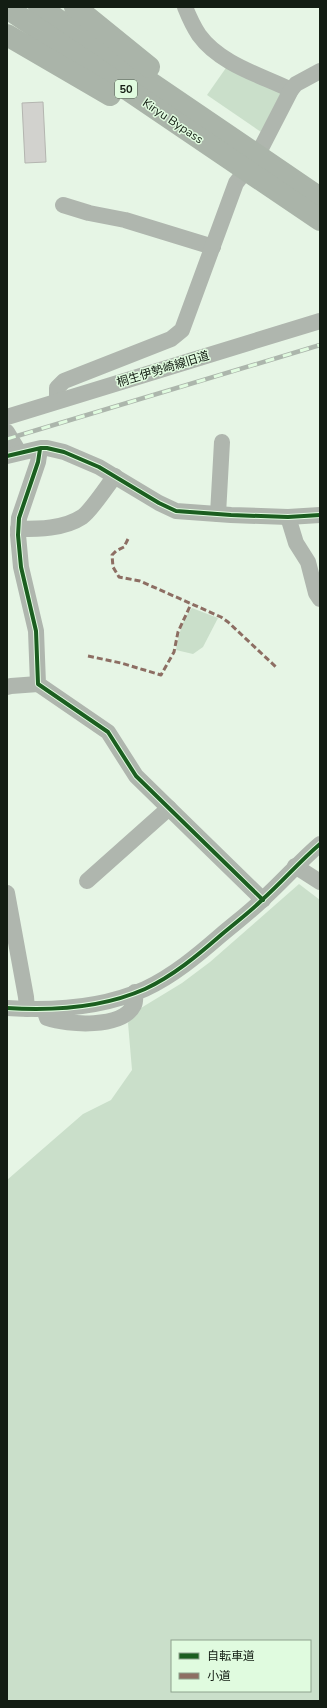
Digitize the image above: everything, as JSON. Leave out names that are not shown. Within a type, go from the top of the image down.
[{"type":"highway","name":"Kiryu Bypass","points":[[39,7],[251,163],[320,220]]},
{"type":"highway","name":"50","points":[[75,7],[173,86],[234,128],[251,163]]},
{"type":"highway","name":"Kiryu Bypass","points":[[7,8],[251,163],[320,198]]},
{"type":"highway","name":"50","points":[[7,35],[98,87],[206,154],[251,163]]},
{"type":"street","points":[[186,7],[199,35],[214,50],[241,67],[291,90]]},
{"type":"street","points":[[57,401],[57,388],[64,381],[178,335],[185,324],[236,183],[251,163],[291,90],[296,84],[320,71]]},
{"type":"street","points":[[63,205],[90,213],[125,220],[213,247]]},
{"type":"street","name":"桐生伊勢崎線旧道","points":[[7,417],[320,321]]},
{"type":"street","points":[[7,432],[13,454],[40,449],[53,449],[75,456],[115,476],[170,509],[184,512],[218,514],[288,516],[320,515]]},
{"type":"street","points":[[218,514],[222,442]]},
{"type":"street","points":[[38,684],[36,631],[19,553],[18,529],[23,506],[38,462],[40,449]]},
{"type":"street","points":[[18,529],[47,528],[71,523],[82,517],[115,476]]},
{"type":"street","points":[[288,516],[296,543],[308,562],[316,593],[320,599]]},
{"type":"street","points":[[7,688],[11,686],[38,684],[108,732],[130,768],[263,900]]},
{"type":"street","points":[[87,881],[169,808]]},
{"type":"street","points":[[7,1008],[84,1006],[114,999],[159,982],[192,959],[263,900],[295,866],[320,844]]},
{"type":"street","points":[[295,866],[320,882]]},
{"type":"street","points":[[7,893],[26,997],[26,1008]]},
{"type":"green space","points":[[228,65],[281,93],[261,132],[207,95]]},
{"type":"green space","points":[[192,608],[218,618],[203,647],[193,654],[176,650],[183,622]]},
{"type":"green space","points":[[299,884],[320,900],[320,1701],[7,1701],[7,1180],[83,1114],[111,1100],[132,1070],[128,1023],[136,1011],[182,983],[210,962]]},
{"type":"building","points":[[43,102],[46,162],[25,163],[22,103]]},
{"type":"railway","points":[[7,439],[320,345]]},
{"type":"marked path","points":[[128,539],[124,547],[112,555],[113,567],[119,577],[140,581],[221,617],[276,667]]},
{"type":"marked path","points":[[88,656],[121,663],[161,675],[174,652],[178,632],[191,604]]},
{"type":"cycle path","points":[[7,456],[41,448],[64,452],[99,467],[159,503],[176,511],[288,517],[320,515]]},
{"type":"cycle path","points":[[40,449],[38,462],[19,518],[18,535],[21,567],[36,631],[38,684],[108,732],[136,776],[263,900]]},
{"type":"cycle path","points":[[7,1008],[42,1009],[77,1007],[129,995],[155,984],[185,965],[248,913],[320,844]]}]
